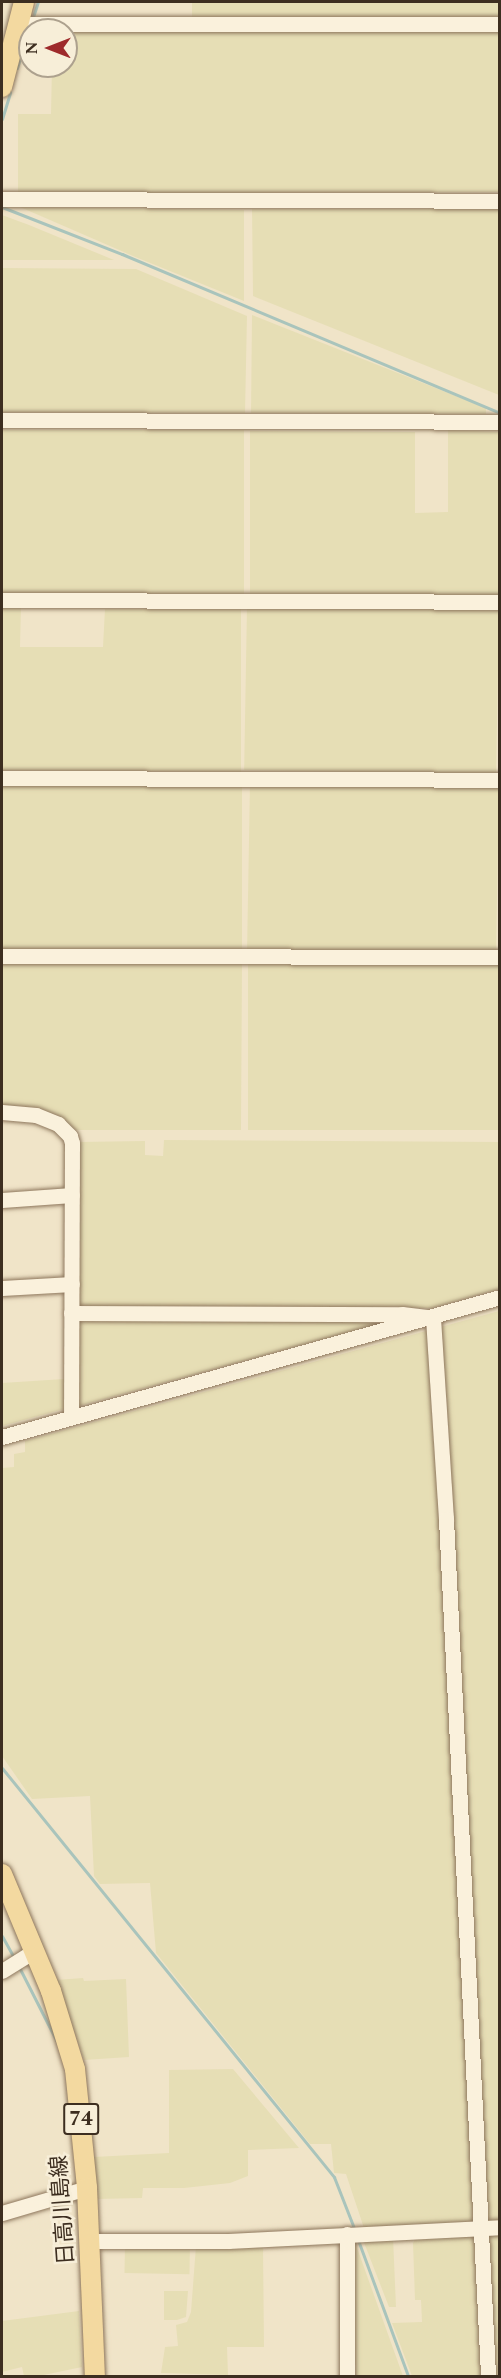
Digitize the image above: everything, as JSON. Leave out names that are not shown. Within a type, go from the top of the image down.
[{"type":"main road","points":[[20,18],[24,2]]},
{"type":"main road","points":[[2,87],[18,28]]},
{"type":"main road","name":"日高川島線","points":[[2,1874],[60,2018],[75,2069],[91,2241],[90,2308],[95,2376]]},
{"type":"street","points":[[78,24],[500,24]]},
{"type":"street","points":[[2,199],[500,201]]},
{"type":"street","points":[[2,420],[500,422]]},
{"type":"street","points":[[2,600],[500,602]]},
{"type":"street","points":[[2,778],[500,780]]},
{"type":"street","points":[[2,956],[500,957]]},
{"type":"street","points":[[2,1112],[36,1115],[57,1124],[70,1136],[71,1416]]},
{"type":"street","points":[[2,1200],[72,1195]]},
{"type":"street","points":[[2,1288],[72,1284]]},
{"type":"street","points":[[2,1437],[71,1416],[433,1318],[500,1297]]},
{"type":"street","points":[[71,1313],[402,1314],[433,1318]]},
{"type":"street","points":[[433,1318],[446,1519],[488,2376]]},
{"type":"street","points":[[2,1971],[34,1951]]},
{"type":"street","points":[[2,2212],[87,2188]]},
{"type":"street","points":[[91,2241],[228,2241],[500,2227]]},
{"type":"street","points":[[347,2234],[347,2376]]},
{"type":"shaded area","points":[[192,2],[499,2],[499,19],[192,19]]},
{"type":"shaded area","points":[[78,31],[499,32],[499,192],[18,194],[18,114],[51,114],[52,78],[78,78]]},
{"type":"shaded area","points":[[20,207],[244,210],[244,301],[133,256]]},
{"type":"shaded area","points":[[252,209],[499,209],[499,395],[253,296]]},
{"type":"shaded area","points":[[2,215],[29,225],[114,260],[2,260]]},
{"type":"shaded area","points":[[2,268],[136,269],[247,316],[245,413],[2,412]]},
{"type":"shaded area","points":[[252,315],[486,408],[486,414],[251,413]]},
{"type":"shaded area","points":[[2,430],[244,430],[244,594],[2,594]]},
{"type":"shaded area","points":[[448,430],[499,432],[499,595],[250,596],[250,431],[415,432],[415,513],[448,512]]},
{"type":"shaded area","points":[[2,606],[21,606],[20,647],[103,647],[105,609],[241,609],[241,772],[2,770]]},
{"type":"shaded area","points":[[247,606],[499,610],[496,774],[244,770]]},
{"type":"shaded area","points":[[250,782],[499,786],[496,954],[247,950]]},
{"type":"shaded area","points":[[2,784],[242,784],[242,951],[2,951]]},
{"type":"shaded area","points":[[248,962],[499,962],[499,1130],[248,1130]]},
{"type":"shaded area","points":[[2,963],[242,964],[241,1130],[76,1130],[38,1108],[2,1105]]},
{"type":"shaded area","points":[[164,1140],[499,1142],[499,1289],[432,1308],[78,1307],[78,1142],[145,1141],[145,1155],[163,1156]]},
{"type":"shaded area","points":[[499,1311],[499,2221],[364,2228],[346,2174],[334,2173],[331,2144],[310,2144],[156,1953],[150,1883],[100,1884],[94,1876],[90,1796],[32,1799],[2,1756],[2,1468],[14,1467],[14,1454],[25,1452],[25,1441]]},
{"type":"shaded area","points":[[78,1319],[390,1321],[78,1406]]},
{"type":"shaded area","points":[[64,1379],[64,1409],[2,1426],[2,1383]]},
{"type":"shaded area","points":[[83,1978],[84,1981],[126,1979],[129,2057],[84,2060],[56,1980]]},
{"type":"shaded area","points":[[233,2069],[299,2148],[248,2150],[248,2176],[230,2183],[184,2188],[143,2188],[142,2198],[96,2199],[94,2157],[169,2153],[169,2070]]},
{"type":"shaded area","points":[[470,2233],[476,2237],[482,2376],[412,2376],[392,2323],[422,2322],[421,2300],[415,2300],[413,2243],[417,2236]]},
{"type":"shaded area","points":[[499,2234],[499,2376],[493,2376],[485,2235]]},
{"type":"shaded area","points":[[393,2237],[396,2307],[389,2307],[363,2240]]},
{"type":"shaded area","points":[[354,2243],[403,2376],[356,2376],[356,2365],[350,2365]]},
{"type":"shaded area","points":[[125,2244],[190,2245],[189,2274],[124,2273]]},
{"type":"shaded area","points":[[263,2245],[264,2347],[227,2347],[228,2375],[161,2373],[165,2347],[178,2346],[176,2325],[187,2322],[191,2312],[196,2246]]},
{"type":"shaded area","points":[[164,2291],[188,2291],[186,2317],[164,2320]]},
{"type":"shaded area","points":[[79,2311],[82,2367],[39,2376],[24,2376],[22,2367],[2,2372],[2,2321]]},
{"type":"waterway","points":[[33,18],[38,2]]},
{"type":"waterway","points":[[2,119],[10,92]]},
{"type":"waterway","points":[[2,207],[122,254],[500,413]]},
{"type":"waterway","points":[[2,1768],[334,2177],[354,2228]]},
{"type":"waterway","points":[[2,1936],[15,1959]]},
{"type":"waterway","points":[[19,1967],[58,2044]]},
{"type":"waterway","points":[[358,2240],[408,2376]]}]
